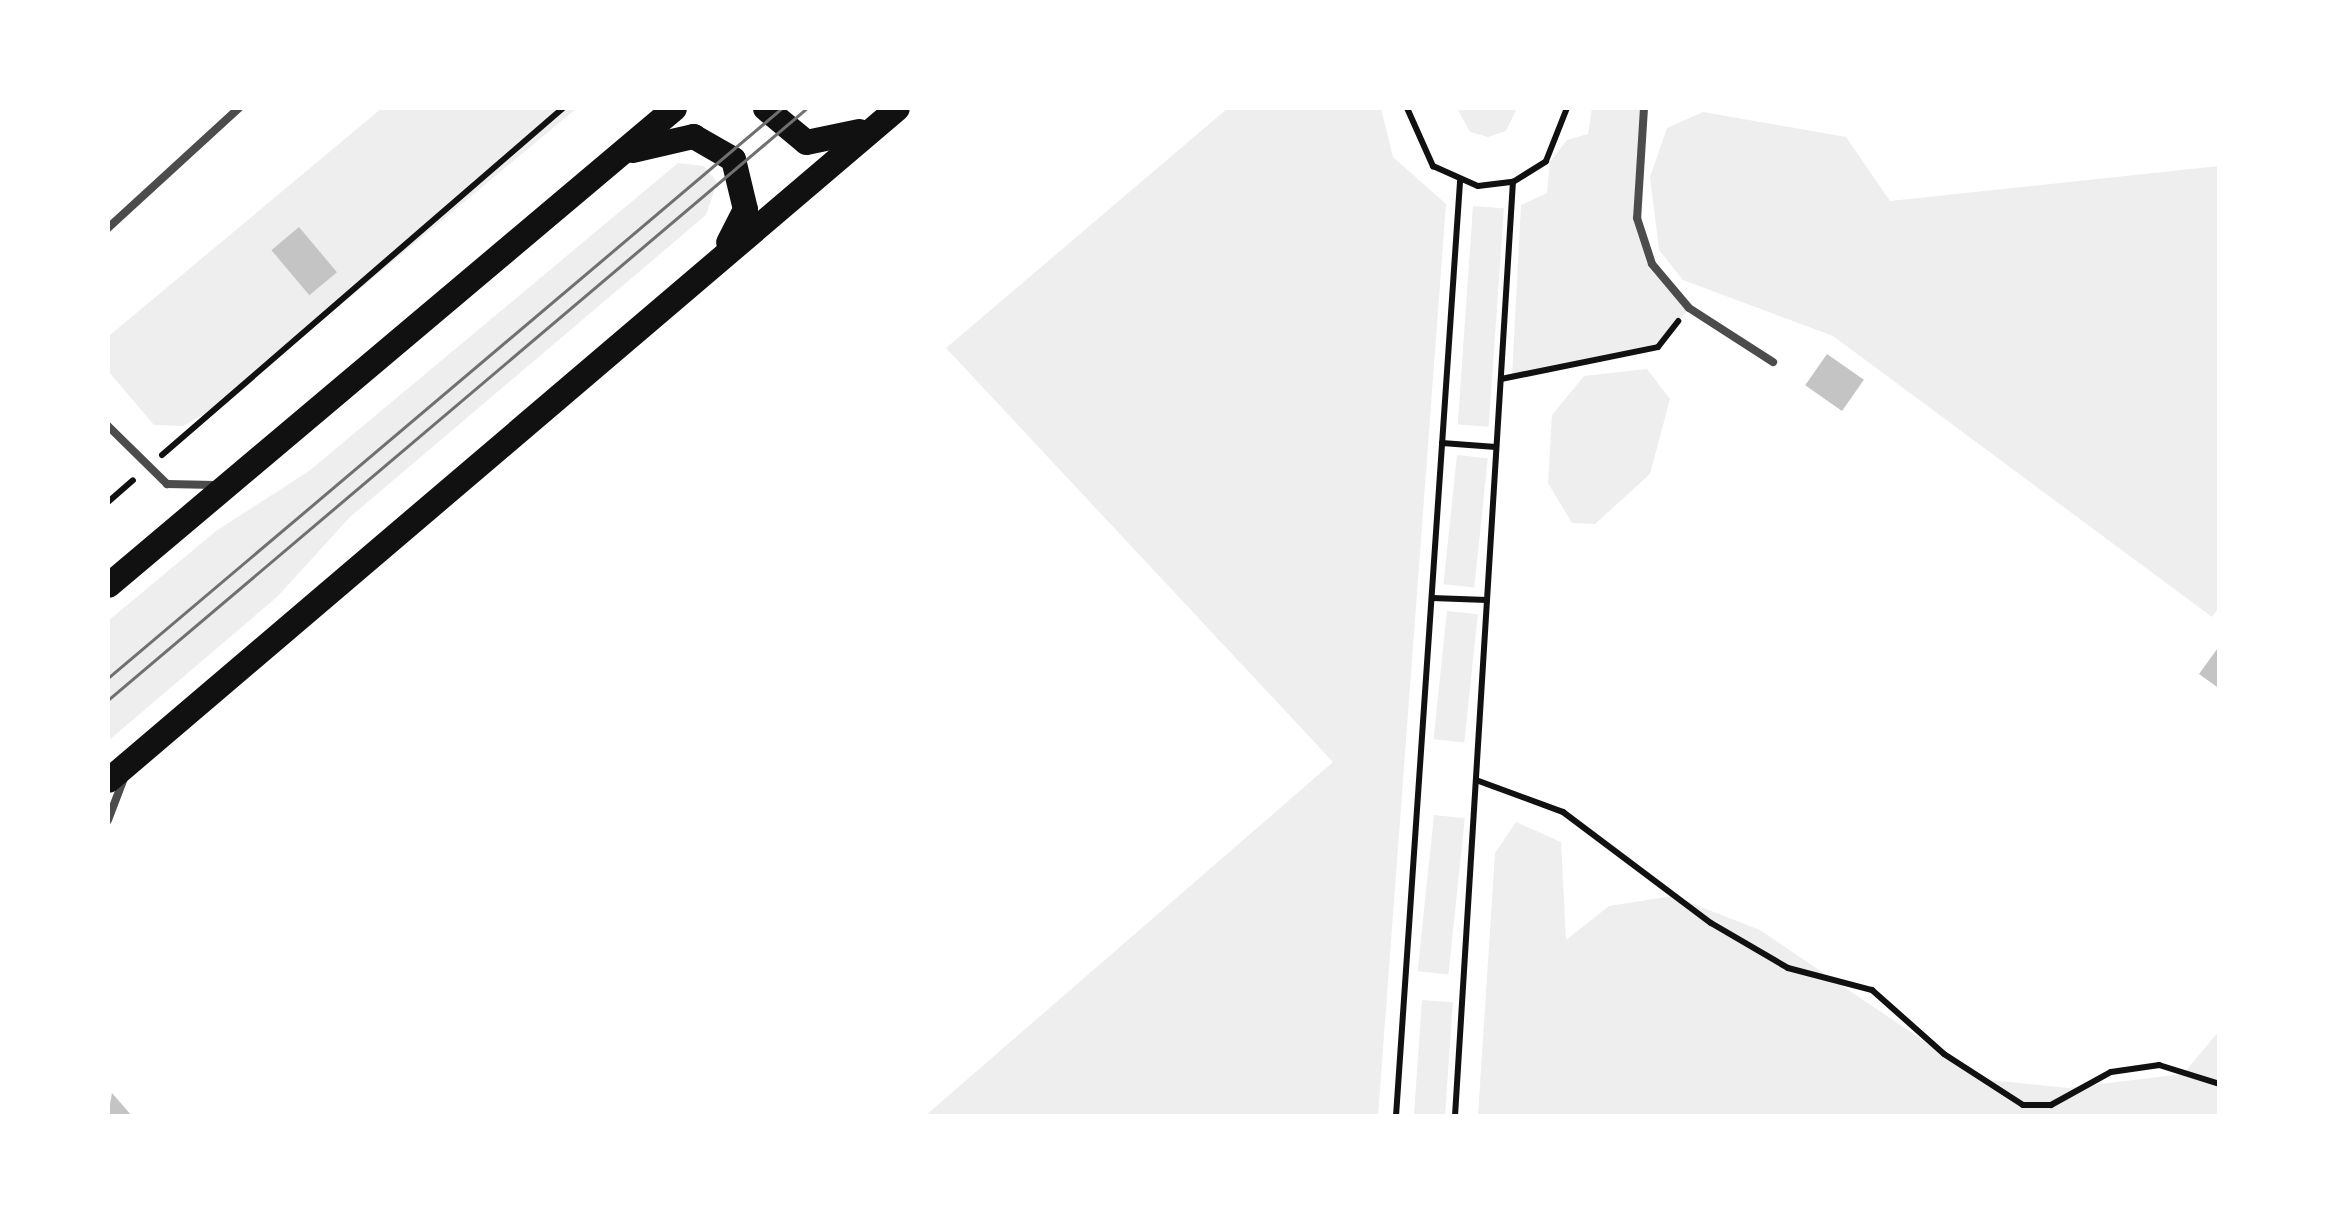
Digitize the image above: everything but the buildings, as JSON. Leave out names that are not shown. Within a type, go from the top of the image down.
[{"type":"main road","points":[[108,585],[674,108]]},
{"type":"main road","points":[[765,108],[806,142],[832,142],[896,108]]},
{"type":"main road","points":[[108,780],[896,108]]},
{"type":"main road","points":[[592,175],[664,138],[693,136],[734,160],[745,210],[694,279]]},
{"type":"lane","points":[[108,228],[239,108]]},
{"type":"lane","points":[[1644,108],[1637,218],[1652,264],[1688,308],[1773,362]]},
{"type":"lane","points":[[108,426],[144,470],[180,486],[224,484]]},
{"type":"lane","points":[[108,820],[133,758]]},
{"type":"path","points":[[108,502],[563,108]]},
{"type":"path","points":[[1407,108],[1417,147],[1460,181],[1513,182],[1546,161],[1566,108]]},
{"type":"path","points":[[1396,1116],[1460,181]]},
{"type":"path","points":[[1455,1116],[1513,182]]},
{"type":"path","points":[[1501,379],[1658,347],[1688,309]]},
{"type":"path","points":[[1442,443],[1496,447]]},
{"type":"path","points":[[1432,598],[1487,600]]},
{"type":"path","points":[[1476,780],[1563,812],[1711,923],[1788,968],[1872,990],[1944,1054],[2024,1105],[2050,1105],[2111,1072],[2159,1064],[2220,1084]]},
{"type":"shaded area","points":[[382,108],[577,108],[222,404],[183,426],[154,425],[109,372],[110,335]]},
{"type":"shaded area","points":[[1228,108],[1381,108],[1393,157],[1446,204],[1378,1116],[925,1116],[1333,762],[946,348]]},
{"type":"shaded area","points":[[1457,108],[1517,108],[1506,131],[1488,137],[1470,132]]},
{"type":"shaded area","points":[[1592,108],[1643,108],[1642,243],[1688,309],[1658,347],[1512,376],[1521,205],[1547,193],[1550,162],[1567,140],[1588,134]]},
{"type":"shaded area","points":[[1703,112],[1846,137],[1890,201],[2219,166],[2220,606],[2212,617],[1833,336],[1683,280],[1659,250],[1650,177],[1667,128]]},
{"type":"shaded area","points":[[678,163],[704,166],[717,182],[706,215],[350,517],[277,597],[108,741],[108,621],[216,531],[309,471]]},
{"type":"shaded area","points":[[1473,206],[1504,208],[1489,427],[1458,424]]},
{"type":"shaded area","points":[[1647,369],[1670,399],[1650,474],[1595,524],[1572,523],[1548,483],[1552,415],[1584,376]]},
{"type":"shaded area","points":[[1457,455],[1488,458],[1474,588],[1443,584]]},
{"type":"shaded area","points":[[1447,611],[1478,614],[1464,743],[1434,739]]},
{"type":"shaded area","points":[[1434,815],[1465,818],[1448,974],[1418,971]]},
{"type":"shaded area","points":[[1516,822],[1561,842],[1566,940],[1609,906],[1673,896],[1760,930],[1980,1079],[2068,1088],[2183,1074],[2219,1031],[2219,1116],[1478,1116],[1495,853]]},
{"type":"shaded area","points":[[1422,1000],[1453,1002],[1445,1116],[1414,1116]]},
{"type":"tram line","points":[[108,678],[782,108]]},
{"type":"tram line","points":[[108,700],[807,108]]}]
